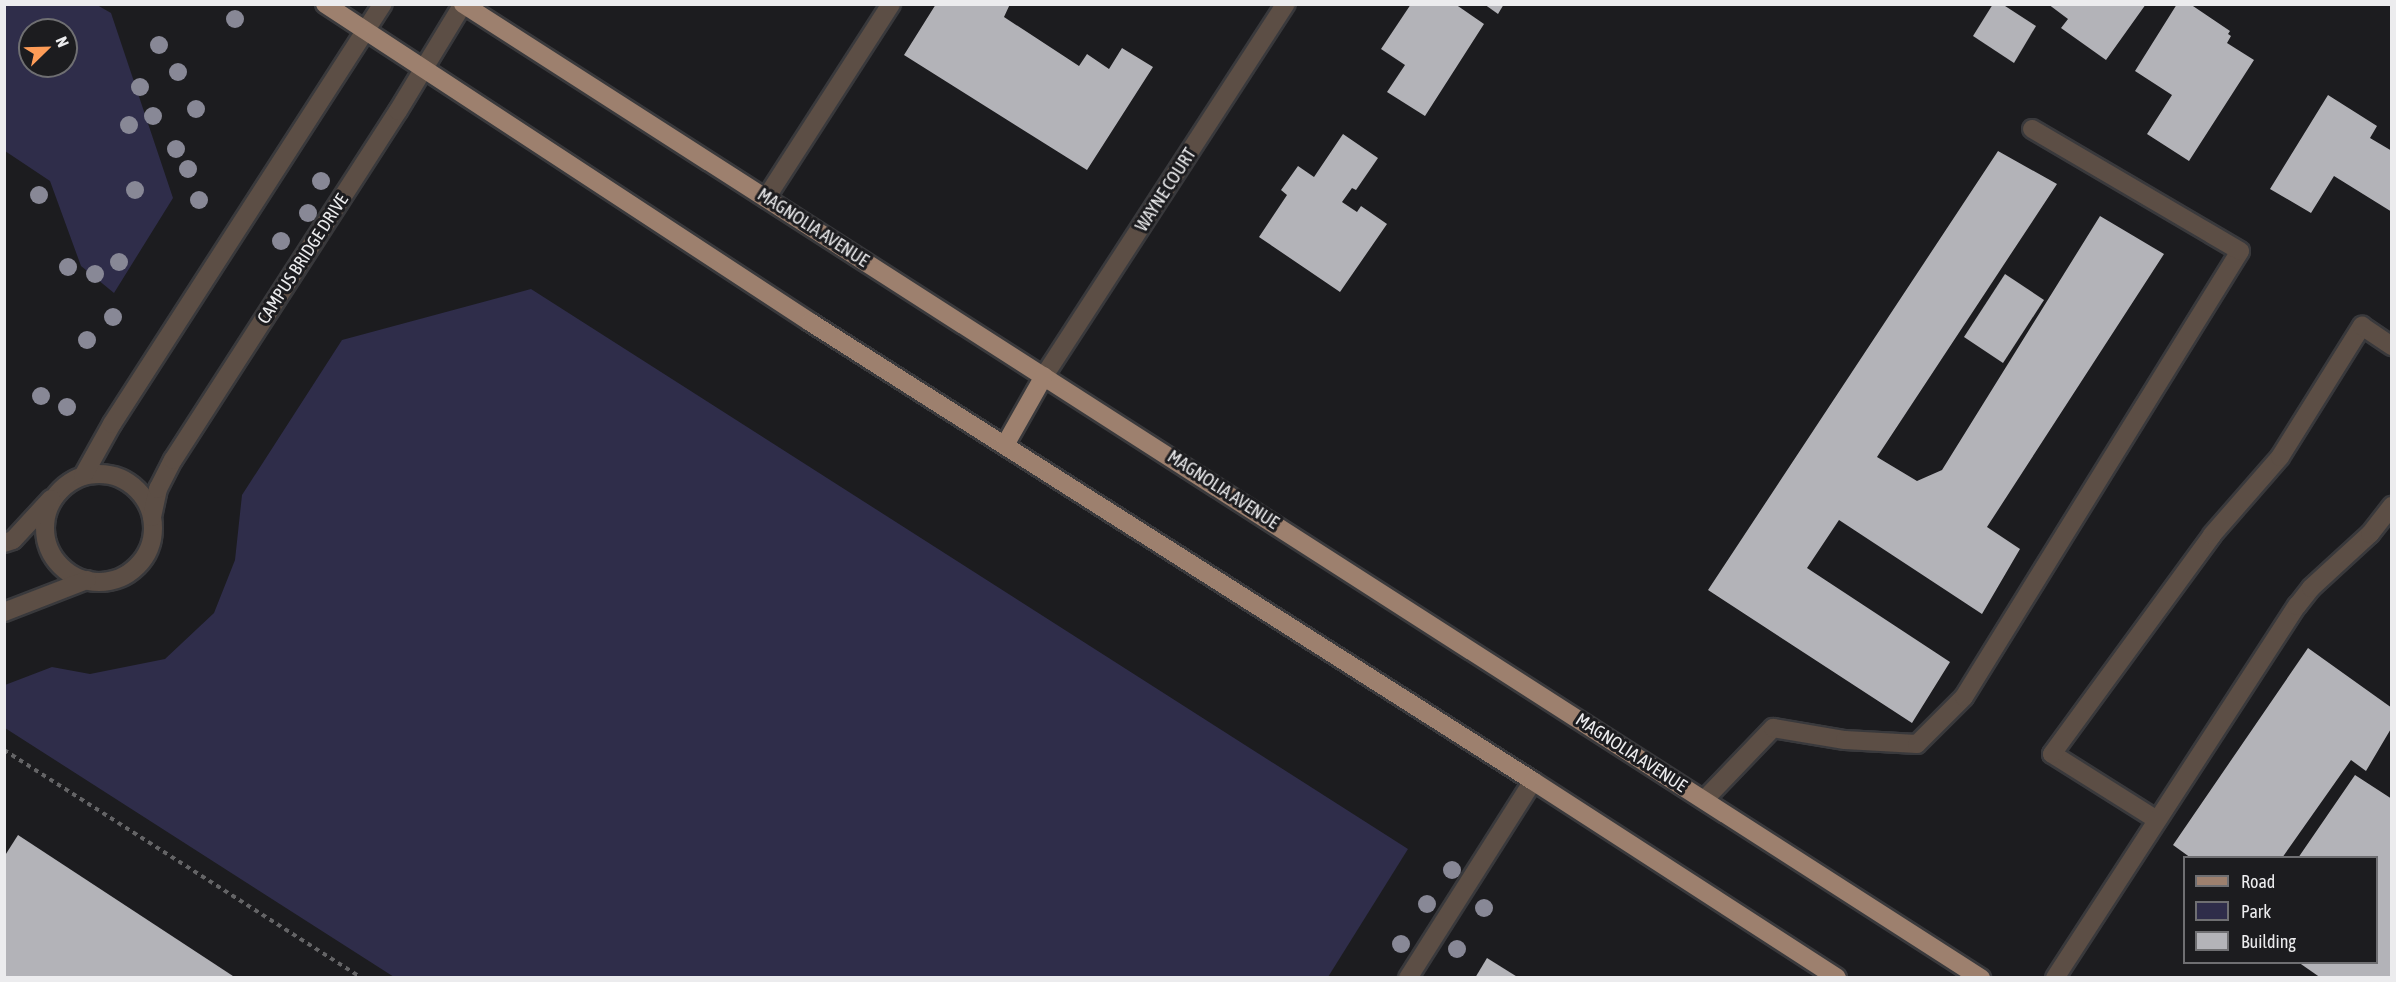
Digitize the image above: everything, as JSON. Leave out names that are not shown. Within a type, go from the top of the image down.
[{"type":"main road","points":[[325,4],[810,322],[1533,781],[1837,978]]},
{"type":"main road","name":"MAGNOLIA AVENUE","points":[[463,4],[1981,978]]},
{"type":"main road","points":[[1005,445],[1044,376]]},
{"type":"street","points":[[84,476],[119,413],[383,4]]},
{"type":"street","name":"CAMPUS BRIDGE DRIVE","points":[[4,612],[87,580],[104,582],[121,577],[136,567],[147,553],[153,536],[152,517],[158,489],[173,460],[463,4]]},
{"type":"street","points":[[766,198],[891,4]]},
{"type":"street","name":"WAYNE COURT","points":[[1044,376],[1286,4]]},
{"type":"street","points":[[1704,800],[1773,728],[1845,740],[1917,744],[1964,697],[2240,251],[2032,129]]},
{"type":"street","points":[[2157,820],[2052,754],[2212,535],[2280,457],[2362,326],[2391,346]]},
{"type":"street","points":[[4,543],[13,540],[68,483],[84,476],[101,474],[119,477],[134,487],[146,501],[152,517]]},
{"type":"street","points":[[55,496],[48,512],[45,530],[49,547],[57,562],[71,573],[87,580]]},
{"type":"street","points":[[2055,978],[2297,606],[2327,572],[2370,534],[2391,506]]},
{"type":"street","points":[[1408,978],[1533,781]]},
{"type":"path","points":[[4,750],[362,978]]},
{"type":"green space","points":[[4,5],[97,5],[111,13],[173,198],[114,293],[81,266],[50,181],[5,151]]},
{"type":"green space","points":[[531,289],[1408,849],[1328,977],[394,977],[5,728],[5,685],[52,667],[90,674],[165,659],[214,613],[235,560],[242,495],[342,340]]},
{"type":"building","points":[[936,4],[1010,4],[1004,17],[1079,66],[1087,54],[1109,69],[1122,48],[1153,67],[1087,170],[904,55]]},
{"type":"building","points":[[1411,4],[1455,4],[1484,24],[1425,116],[1387,92],[1405,65],[1381,49]]},
{"type":"building","points":[[1484,4],[1504,4],[1498,14]]},
{"type":"building","points":[[1993,4],[2002,4],[2036,26],[2014,63],[1973,36]]},
{"type":"building","points":[[2048,4],[2146,4],[2106,60],[2061,28],[2068,19]]},
{"type":"building","points":[[2177,4],[2190,4],[2230,31],[2228,34],[2231,36],[2227,43],[2254,60],[2189,161],[2147,134],[2172,95],[2135,71]]},
{"type":"building","points":[[2328,95],[2377,126],[2370,138],[2392,151],[2392,212],[2334,176],[2311,213],[2270,189]]},
{"type":"building","points":[[1343,134],[1378,158],[1356,190],[1352,188],[1342,202],[1357,212],[1361,206],[1387,224],[1340,292],[1259,237],[1287,195],[1281,190],[1298,166],[1314,177]]},
{"type":"building","points":[[1998,151],[2057,184],[1877,457],[1917,481],[1942,470],[2100,216],[2164,254],[1987,527],[2020,549],[1982,614],[1839,520],[1807,568],[1950,662],[1912,723],[1708,590]]},
{"type":"building","points":[[2005,274],[2044,300],[2003,363],[1964,337]]},
{"type":"building","points":[[2308,648],[2392,708],[2392,727],[2366,771],[2351,760],[2283,856],[2188,856],[2173,845]]},
{"type":"building","points":[[2355,775],[2392,799],[2392,978],[2321,978],[2301,964],[2378,964],[2378,856],[2299,856]]},
{"type":"building","points":[[18,835],[236,978],[4,978],[4,857]]},
{"type":"building","points":[[1487,958],[1519,978],[1475,978]]}]
